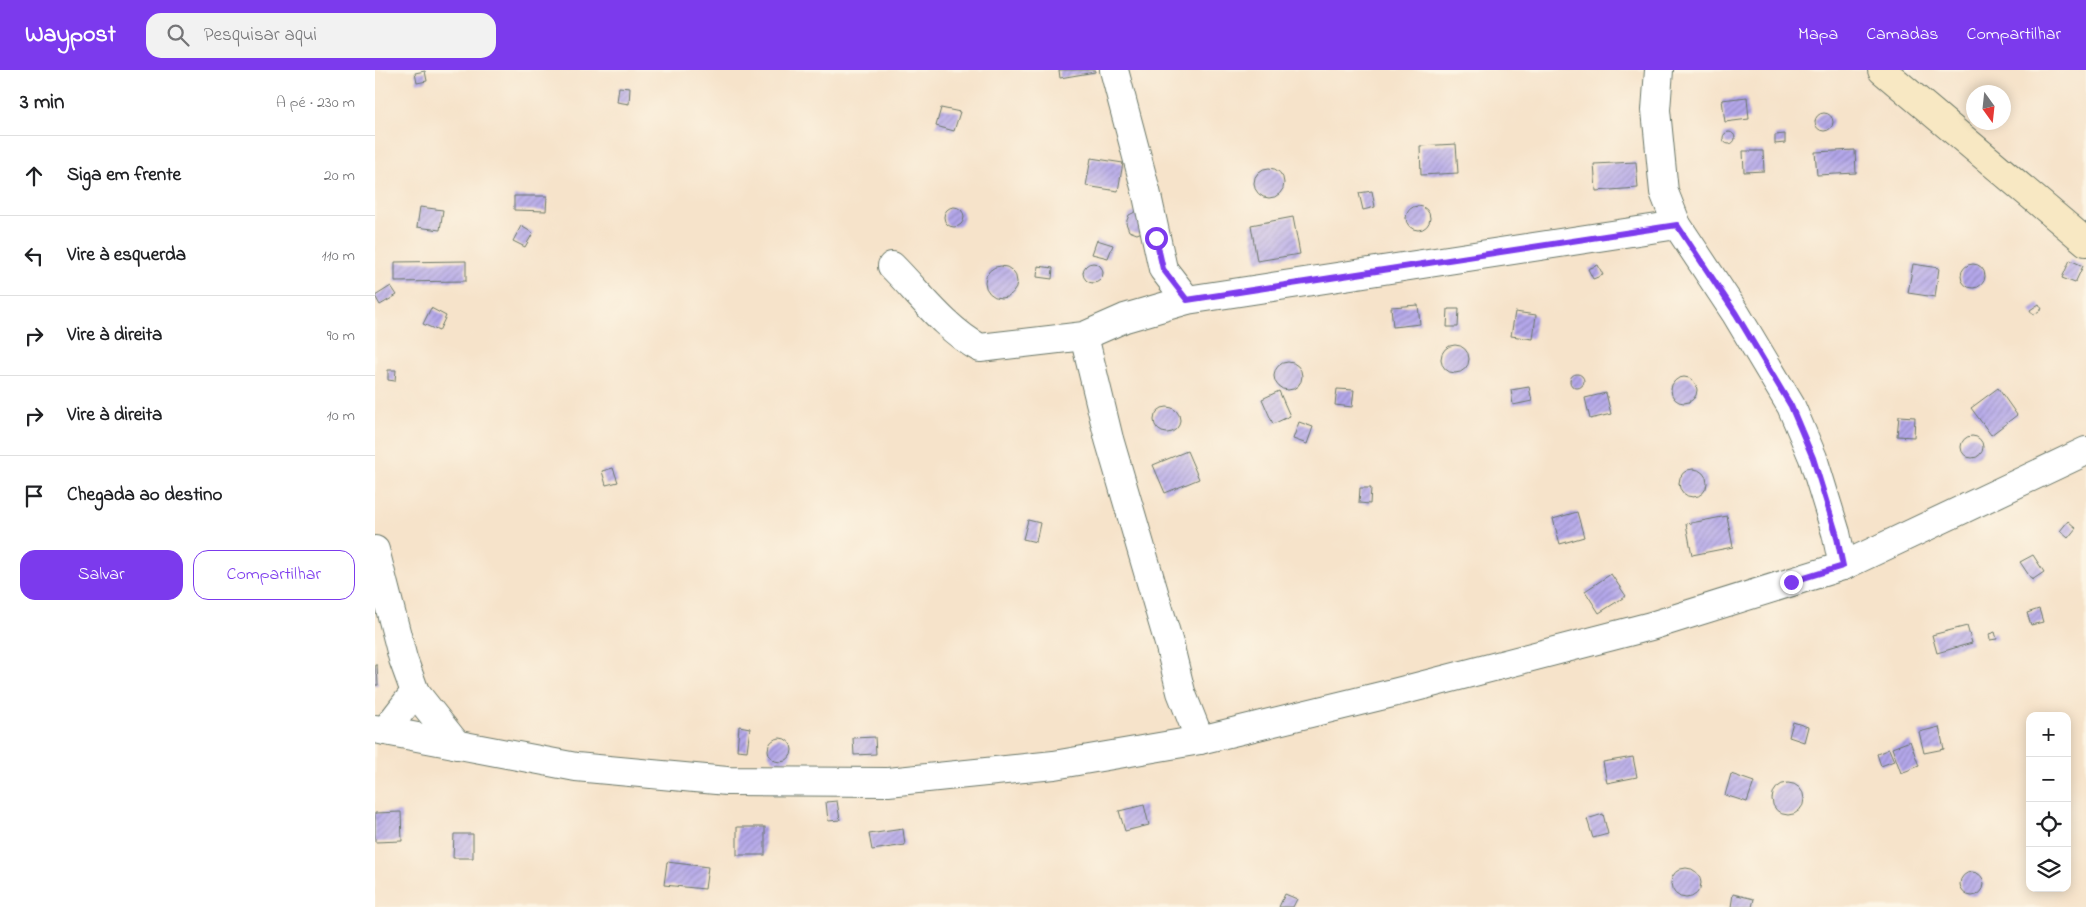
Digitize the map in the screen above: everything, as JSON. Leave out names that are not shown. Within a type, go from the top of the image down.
[{"type":"street","points":[[1114,70],[1146,191],[1163,269],[1187,300]]},
{"type":"street","points":[[1659,70],[1656,110],[1664,192],[1677,225],[1736,314],[1791,406],[1813,458],[1836,533],[1843,566]]},
{"type":"street","points":[[1882,70],[2086,242]]},
{"type":"street","points":[[892,266],[951,328],[965,340],[980,348],[1084,336],[1111,323],[1142,312],[1187,300],[1677,225]]},
{"type":"street","points":[[1142,312],[1163,269]]},
{"type":"street","points":[[1084,336],[1109,439],[1171,647],[1181,692],[1200,740]]},
{"type":"street","points":[[380,730],[576,767],[727,781],[888,782],[1054,765],[1200,740],[1397,692],[1651,626],[1843,566],[2086,451]]},
{"type":"street","points":[[375,550],[403,659],[415,692],[457,744]]},
{"type":"street","points":[[380,730],[415,692]]},
{"type":"building","points":[[1059,70],[1095,70],[1095,72],[1060,78]]},
{"type":"building","points":[[425,71],[427,81],[417,83],[415,73]]},
{"type":"building","points":[[619,87],[630,88],[629,104],[617,102]]},
{"type":"building","points":[[1747,97],[1749,119],[1725,122],[1722,100]]},
{"type":"building","points":[[941,108],[960,112],[954,131],[936,126]]},
{"type":"building","points":[[1824,113],[1830,116],[1833,122],[1830,128],[1824,131],[1818,128],[1815,122],[1818,116]]},
{"type":"building","points":[[1729,132],[1735,138],[1729,144],[1723,138]]},
{"type":"building","points":[[1785,134],[1785,143],[1775,144],[1775,135]]},
{"type":"building","points":[[1456,144],[1458,173],[1421,175],[1420,146]]},
{"type":"building","points":[[1855,150],[1856,173],[1817,175],[1815,152]]},
{"type":"building","points":[[1743,151],[1763,151],[1764,171],[1744,172]]},
{"type":"building","points":[[1091,158],[1123,163],[1118,191],[1086,186]]},
{"type":"building","points":[[1636,162],[1638,188],[1596,191],[1594,164]]},
{"type":"building","points":[[1269,168],[1275,169],[1283,177],[1283,189],[1275,197],[1269,198],[1263,197],[1255,189],[1254,183],[1255,177],[1263,169]]},
{"type":"building","points":[[1372,191],[1375,207],[1363,210],[1359,193]]},
{"type":"building","points":[[514,196],[547,196],[546,211],[514,210]]},
{"type":"building","points":[[1413,206],[1423,206],[1430,213],[1430,223],[1423,230],[1413,230],[1406,223],[1406,213]]},
{"type":"building","points":[[420,207],[443,210],[440,230],[417,227]]},
{"type":"building","points":[[954,207],[961,210],[964,217],[961,224],[954,227],[947,224],[944,217],[947,210]]},
{"type":"building","points":[[1137,211],[1142,232],[1137,234],[1129,231],[1126,223],[1129,215]]},
{"type":"building","points":[[1293,217],[1300,254],[1257,261],[1251,225]]},
{"type":"building","points":[[521,226],[533,233],[525,247],[513,241]]},
{"type":"building","points":[[1097,240],[1113,245],[1108,258],[1092,254]]},
{"type":"building","points":[[2070,260],[2083,266],[2075,283],[2062,278]]},
{"type":"building","points":[[466,261],[466,281],[395,282],[395,262]]},
{"type":"building","points":[[1093,263],[1100,266],[1103,273],[1100,280],[1093,283],[1086,280],[1083,273],[1086,266]]},
{"type":"building","points":[[1913,264],[1939,268],[1935,297],[1908,293]]},
{"type":"building","points":[[1973,264],[1978,265],[1984,271],[1984,281],[1978,287],[1973,288],[1968,287],[1962,281],[1961,276],[1962,271],[1968,265]]},
{"type":"building","points":[[1598,265],[1603,275],[1593,279],[1588,269]]},
{"type":"building","points":[[1001,266],[1007,267],[1012,271],[1016,276],[1016,288],[1012,293],[1007,297],[1001,298],[995,297],[990,293],[986,288],[985,282],[986,276],[990,271],[995,267]]},
{"type":"building","points":[[1038,266],[1053,268],[1052,279],[1037,277]]},
{"type":"building","points":[[391,286],[397,295],[380,305],[375,296]]},
{"type":"building","points":[[2039,304],[2042,309],[2033,315],[2030,310]]},
{"type":"building","points":[[1418,305],[1420,324],[1393,327],[1391,307]]},
{"type":"building","points":[[431,308],[446,316],[439,331],[423,324]]},
{"type":"building","points":[[1448,309],[1459,309],[1458,327],[1447,327]]},
{"type":"building","points":[[1515,312],[1536,315],[1533,339],[1511,336]]},
{"type":"building","points":[[1455,345],[1465,349],[1469,359],[1465,369],[1455,373],[1445,369],[1441,359],[1445,349]]},
{"type":"building","points":[[1288,362],[1298,366],[1302,376],[1298,386],[1288,390],[1278,386],[1274,376],[1278,366]]},
{"type":"building","points":[[388,370],[396,370],[395,381],[388,380]]},
{"type":"building","points":[[1577,374],[1582,376],[1584,381],[1582,386],[1577,388],[1572,386],[1570,381],[1572,376]]},
{"type":"building","points":[[1684,377],[1693,381],[1697,390],[1693,399],[1684,403],[1675,399],[1671,390],[1675,381]]},
{"type":"building","points":[[1529,387],[1532,401],[1513,405],[1511,390]]},
{"type":"building","points":[[1998,388],[2017,415],[1991,435],[1971,408]]},
{"type":"building","points":[[1337,389],[1354,390],[1352,407],[1335,405]]},
{"type":"building","points":[[1279,391],[1290,416],[1273,424],[1262,399]]},
{"type":"building","points":[[1606,393],[1611,414],[1590,419],[1585,398]]},
{"type":"building","points":[[1167,407],[1176,411],[1180,420],[1176,429],[1167,433],[1158,429],[1154,420],[1158,411]]},
{"type":"building","points":[[1899,416],[1915,417],[1914,437],[1897,436]]},
{"type":"building","points":[[1299,422],[1313,427],[1307,444],[1293,439]]},
{"type":"building","points":[[1972,436],[1980,439],[1983,447],[1980,455],[1972,458],[1964,455],[1961,447],[1964,439]]},
{"type":"building","points":[[1187,451],[1199,479],[1165,493],[1153,465]]},
{"type":"building","points":[[613,468],[618,482],[606,485],[602,471]]},
{"type":"building","points":[[1693,469],[1703,473],[1707,483],[1703,493],[1693,497],[1683,493],[1679,483],[1683,473]]},
{"type":"building","points":[[1360,488],[1371,488],[1370,504],[1359,503]]},
{"type":"building","points":[[1577,512],[1584,537],[1560,544],[1553,519]]},
{"type":"building","points":[[1727,516],[1733,547],[1692,555],[1686,524]]},
{"type":"building","points":[[1028,520],[1040,523],[1036,542],[1023,539]]},
{"type":"building","points":[[2068,521],[2076,528],[2068,538],[2060,531]]},
{"type":"building","points":[[2033,555],[2044,572],[2032,580],[2020,562]]},
{"type":"building","points":[[1611,574],[1626,596],[1599,613],[1585,591]]},
{"type":"building","points":[[2039,609],[2043,622],[2031,625],[2027,613]]},
{"type":"building","points":[[1967,626],[1972,643],[1937,653],[1932,635]]},
{"type":"building","points":[[1995,632],[1997,639],[1990,640],[1989,634]]},
{"type":"building","points":[[375,665],[377,665],[378,685],[375,685]]},
{"type":"building","points":[[1793,722],[1808,727],[1804,742],[1789,737]]},
{"type":"building","points":[[739,726],[750,728],[747,751],[737,750]]},
{"type":"building","points":[[1939,727],[1944,749],[1924,753],[1919,732]]},
{"type":"building","points":[[875,737],[876,754],[854,755],[853,738]]},
{"type":"building","points":[[780,738],[785,739],[791,745],[791,755],[785,761],[780,762],[775,761],[769,755],[768,750],[769,745],[775,739]]},
{"type":"building","points":[[1910,741],[1919,766],[1901,773],[1892,748]]},
{"type":"building","points":[[1889,749],[1894,761],[1881,766],[1877,754]]},
{"type":"building","points":[[1633,757],[1637,777],[1607,783],[1603,762]]},
{"type":"building","points":[[1731,774],[1754,782],[1747,802],[1725,795]]},
{"type":"building","points":[[1788,783],[1794,784],[1799,788],[1803,793],[1803,805],[1799,810],[1794,814],[1788,815],[1782,814],[1777,810],[1773,805],[1772,799],[1773,793],[1777,788],[1782,784]]},
{"type":"building","points":[[837,801],[840,820],[828,821],[826,802]]},
{"type":"building","points":[[1144,805],[1149,825],[1125,831],[1119,811]]},
{"type":"building","points":[[401,812],[402,841],[375,842],[375,813]]},
{"type":"building","points":[[1603,814],[1608,834],[1593,838],[1587,819]]},
{"type":"building","points":[[737,827],[765,827],[765,855],[737,855]]},
{"type":"building","points":[[903,829],[905,845],[872,850],[869,834]]},
{"type":"building","points":[[454,834],[473,834],[473,858],[453,858]]},
{"type":"building","points":[[667,862],[708,867],[705,889],[664,885]]},
{"type":"building","points":[[1686,868],[1697,872],[1701,883],[1697,894],[1686,898],[1675,894],[1671,883],[1675,872]]},
{"type":"building","points":[[1972,872],[1980,876],[1984,884],[1980,892],[1972,896],[1964,892],[1960,884],[1964,876]]},
{"type":"building","points":[[1285,894],[1297,899],[1293,907],[1279,907]]},
{"type":"building","points":[[1733,894],[1754,899],[1752,907],[1731,907]]},
{"type":"route","points":[[1156,238],[1163,269],[1187,300],[1677,225],[1736,314],[1791,406],[1813,458],[1836,533],[1843,566],[1791,582]]}]
